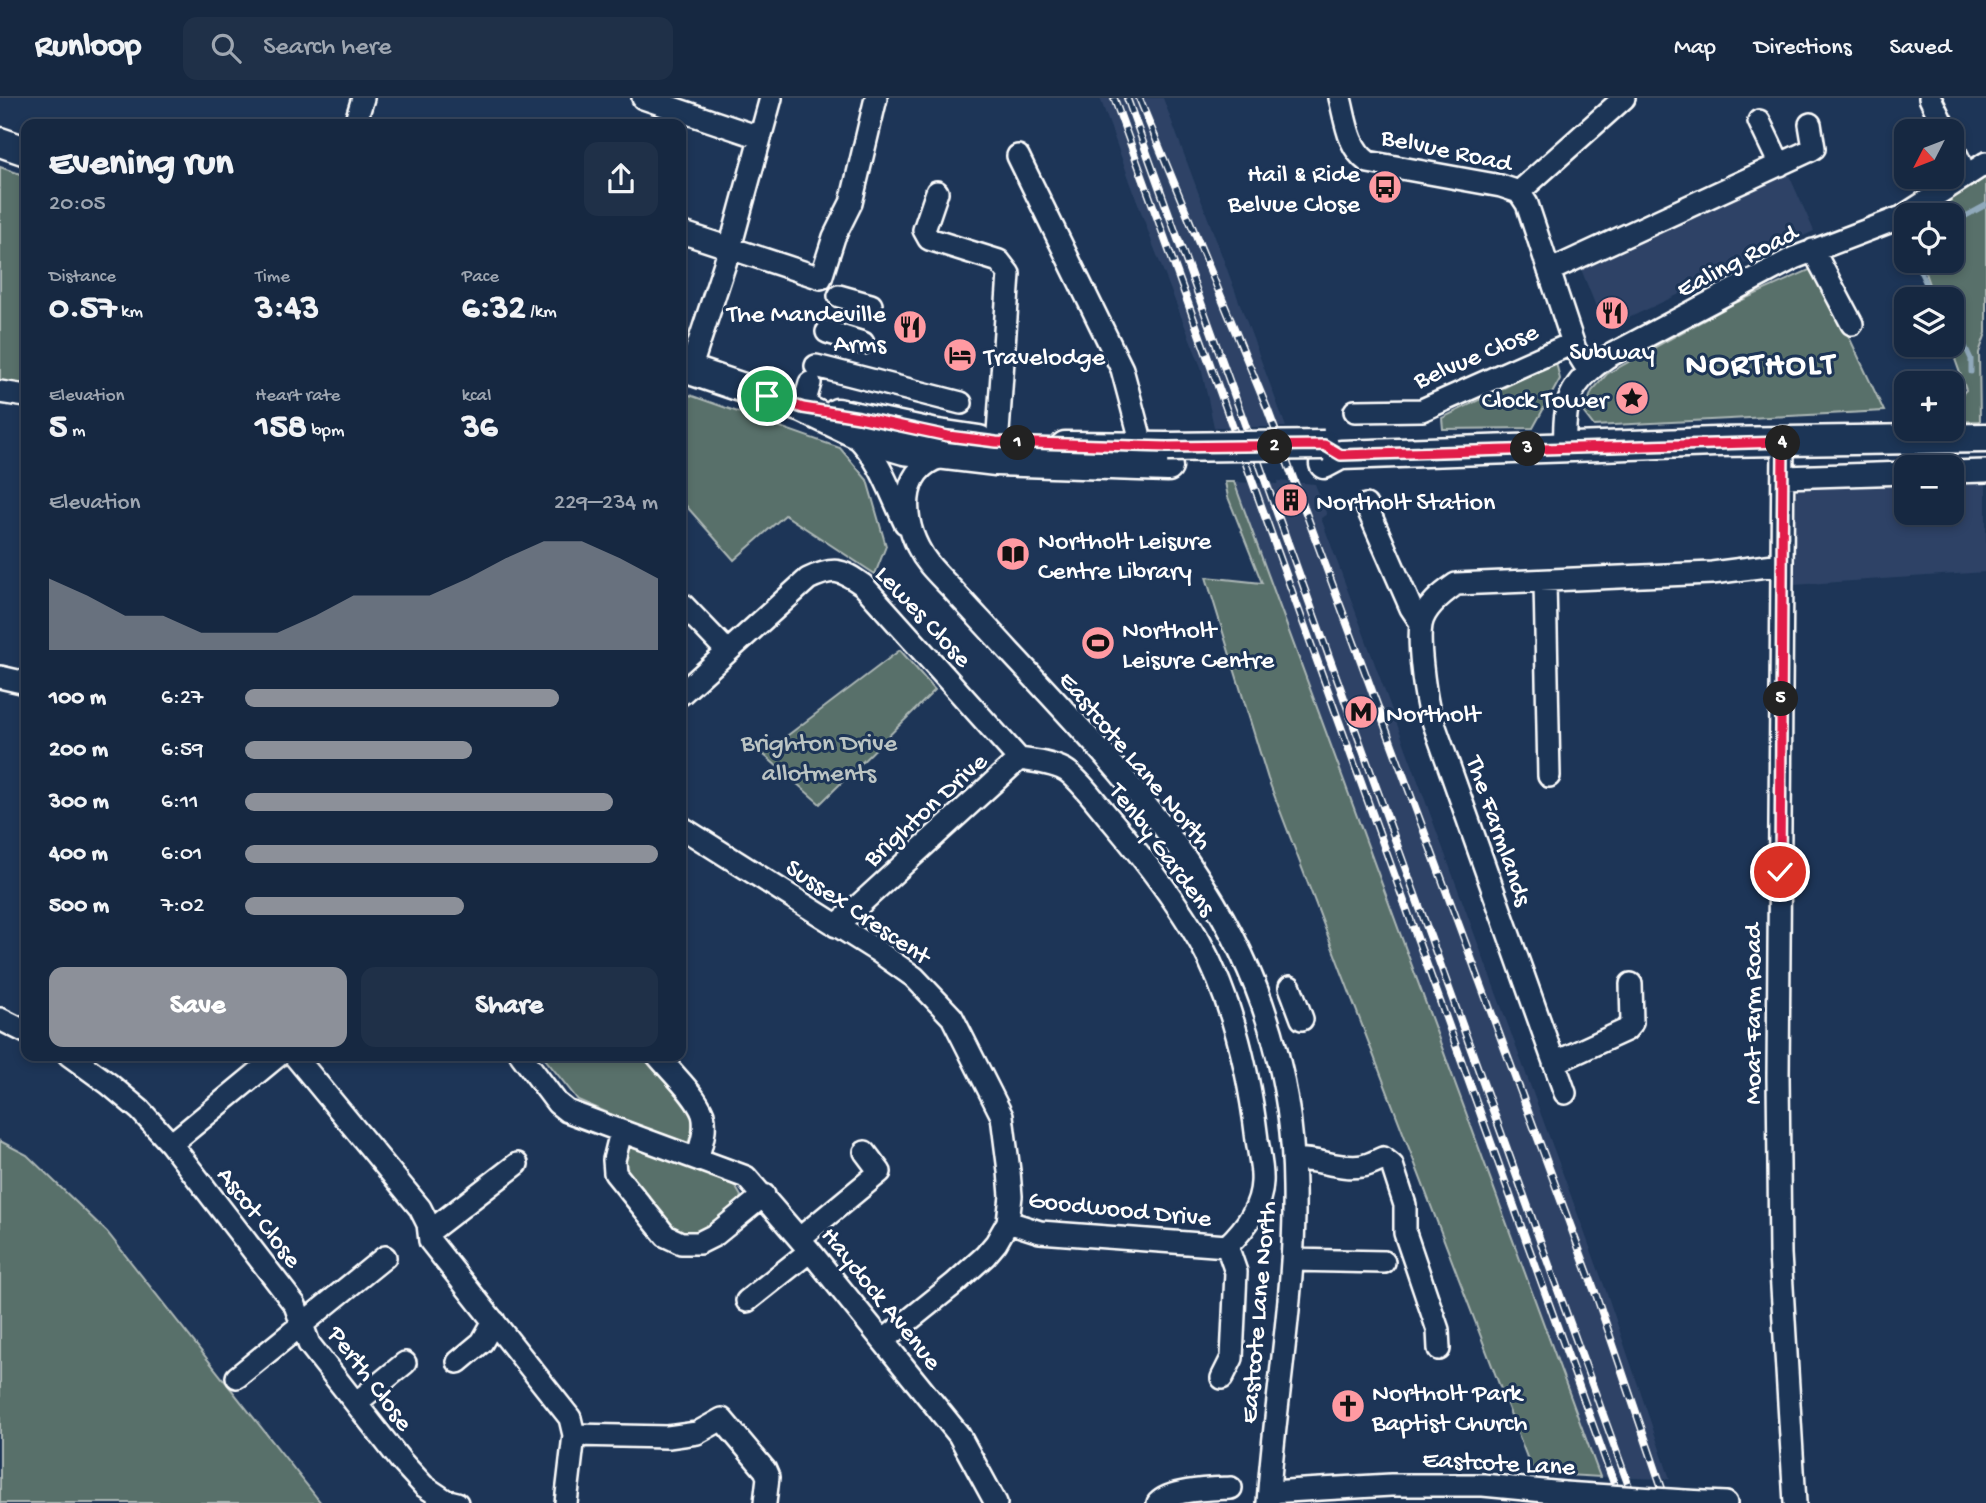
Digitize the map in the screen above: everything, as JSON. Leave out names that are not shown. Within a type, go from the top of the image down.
[{"type":"main road","points":[[0,142],[21,149]]},
{"type":"main road","points":[[686,368],[810,386],[917,442]]},
{"type":"main road","points":[[810,386],[853,433],[887,446],[917,442],[996,452],[1158,453],[1262,467],[1330,455],[1986,438]]},
{"type":"street","points":[[358,119],[363,98]]},
{"type":"street","points":[[643,98],[759,137]]},
{"type":"street","points":[[686,365],[730,248],[771,98]]},
{"type":"street","points":[[686,234],[821,278],[834,237],[851,204],[876,98]]},
{"type":"street","name":"Belvue Road","points":[[1340,98],[1352,145],[1358,155],[1368,162],[1501,186],[1519,192],[1527,204],[1573,343],[1588,370]]},
{"type":"street","points":[[1519,192],[1624,98]]},
{"type":"street","points":[[1930,98],[1940,119]]},
{"type":"street","points":[[1759,121],[1780,165]]},
{"type":"street","points":[[1549,271],[1814,148],[1810,124]]},
{"type":"street","points":[[1018,156],[1122,369],[1139,433],[1158,453]]},
{"type":"street","name":"Ealing Road","points":[[1565,448],[1564,422],[1568,402],[1588,370],[1606,357],[1794,258],[1902,217],[1986,163]]},
{"type":"street","points":[[1964,171],[1966,175]]},
{"type":"street","points":[[937,192],[924,230],[929,239],[999,261],[1009,274],[996,452]]},
{"type":"street","points":[[1814,250],[1852,324]]},
{"type":"street","points":[[839,296],[871,305]]},
{"type":"street","points":[[827,332],[863,343]]},
{"type":"street","name":"Belvue Close","points":[[1355,411],[1422,410],[1573,343]]},
{"type":"street","points":[[810,386],[961,403]]},
{"type":"street","points":[[0,392],[21,395]]},
{"type":"street","name":"Eastcote Lane North","points":[[853,433],[878,464],[925,559],[1033,677],[1162,825],[1231,931],[1253,976],[1273,1034],[1289,1112],[1293,1160],[1292,1260],[1268,1497]]},
{"type":"street","points":[[910,485],[922,467],[932,460],[917,442]]},
{"type":"street","name":"Eastcote Lane North","points":[[898,509],[894,472],[898,457],[917,442]]},
{"type":"street","name":"Eastcote Lane North","points":[[913,536],[907,508],[917,442]]},
{"type":"street","name":"Moat Farm Road","points":[[1783,442],[1778,1077],[1780,1254],[1795,1503]]},
{"type":"street","points":[[1964,472],[1986,471]]},
{"type":"street","points":[[1784,477],[1894,473]]},
{"type":"street","points":[[1366,505],[1411,608],[1421,623],[1438,596],[1457,584],[1712,573],[1783,564]]},
{"type":"street","name":"Lewes Close","points":[[686,689],[808,579],[826,570],[844,572],[863,585],[1019,759]]},
{"type":"street","points":[[1545,582],[1549,776]]},
{"type":"street","points":[[686,608],[727,651]]},
{"type":"street","name":"The Farmlands","points":[[1421,623],[1424,687],[1428,707],[1565,1093]]},
{"type":"street","points":[[0,677],[21,682]]},
{"type":"street","name":"Brighton Drive","points":[[836,926],[1019,759]]},
{"type":"street","name":"Tenby Gardens","points":[[1019,759],[1042,762],[1066,771],[1096,802],[1165,889],[1199,941],[1221,985],[1239,1042],[1252,1098],[1262,1182],[1256,1207],[1243,1231],[1227,1246]]},
{"type":"street","name":"Sussex Crescent","points":[[686,830],[876,950],[914,978],[953,1017],[1002,1115],[1011,1196],[1008,1223]]},
{"type":"street","points":[[1554,1063],[1626,1030],[1632,1023],[1631,985]]},
{"type":"street","points":[[1266,1014],[1296,1003]]},
{"type":"street","points":[[0,1019],[21,1030]]},
{"type":"street","name":"Ascot Close","points":[[77,1061],[120,1092],[170,1144],[295,1305],[301,1325]]},
{"type":"street","points":[[170,1144],[272,1061]]},
{"type":"street","points":[[299,1061],[420,1208],[430,1241],[570,1418],[574,1435],[566,1503]]},
{"type":"street","name":"Haydock Avenue","points":[[526,1061],[557,1103],[567,1111],[746,1177],[764,1195],[958,1435],[996,1503]]},
{"type":"street","points":[[662,1061],[691,1095],[703,1114],[704,1137],[696,1159]]},
{"type":"street","points":[[621,1132],[614,1160],[615,1172],[666,1236],[681,1243],[699,1243],[715,1235],[764,1195]]},
{"type":"street","points":[[747,1301],[880,1172],[865,1153]]},
{"type":"street","points":[[1293,1160],[1363,1166],[1383,1158],[1392,1165],[1405,1205],[1405,1233],[1438,1331],[1439,1349]]},
{"type":"street","points":[[428,1228],[517,1164]]},
{"type":"street","points":[[883,1341],[985,1256],[1008,1223]]},
{"type":"street","name":"Goodwood Drive","points":[[1008,1223],[1041,1231],[1227,1246]]},
{"type":"street","points":[[1223,1378],[1232,1358],[1236,1272],[1227,1246]]},
{"type":"street","points":[[237,1377],[385,1257]]},
{"type":"street","points":[[1292,1260],[1384,1262]]},
{"type":"street","points":[[458,1362],[482,1342],[494,1321]]},
{"type":"street","name":"Perth Close","points":[[301,1325],[309,1344],[401,1461],[424,1486],[445,1500],[457,1503]]},
{"type":"street","points":[[356,1403],[405,1363]]},
{"type":"street","points":[[574,1435],[668,1437],[696,1433],[722,1419],[765,1470],[768,1477],[765,1503]]},
{"type":"street","name":"Eastcote Lane","points":[[1268,1497],[1395,1494],[1483,1485],[1726,1503]]},
{"type":"street","points":[[1158,1503],[1163,1498],[1194,1490],[1231,1488]]},
{"type":"shaded area","points":[[1100,98],[1163,98],[1286,427],[1214,427],[1201,367]]},
{"type":"shaded area","points":[[1784,164],[1814,231],[1605,329],[1577,259]]},
{"type":"shaded area","points":[[1278,481],[1315,484],[1327,515],[1321,518],[1605,1288],[1670,1479],[1600,1477],[1234,482],[1277,484]]},
{"type":"shaded area","points":[[1986,483],[1986,572],[1793,585],[1797,489],[1894,486],[1894,525],[1964,525],[1964,484]]},
{"type":"green space","points":[[0,167],[21,174],[21,385],[0,382]]},
{"type":"green space","points":[[1986,173],[1986,333],[1979,353],[1980,421],[1964,422],[1964,371],[1959,371],[1954,357],[1964,357],[1964,287],[1930,287],[1925,273],[1964,273],[1964,203],[1937,203],[1964,189],[1964,186]]},
{"type":"green space","points":[[1816,267],[1884,411],[1594,426],[1584,413],[1592,391],[1607,374],[1733,304]]},
{"type":"green space","points":[[1556,362],[1560,379],[1533,428],[1443,429],[1442,418]]},
{"type":"green space","points":[[686,394],[840,448],[867,480],[886,546],[875,574],[785,515],[734,560],[686,506]]},
{"type":"green space","points":[[1225,482],[1234,482],[1600,1477],[1533,1473],[1268,779],[1206,577],[1262,583],[1228,497]]},
{"type":"green space","name":"Brighton Drive allotments","points":[[900,650],[935,690],[820,804],[763,754]]},
{"type":"green space","points":[[547,1061],[651,1061],[692,1111],[692,1132],[681,1163],[735,1186],[741,1196],[737,1206],[700,1234],[685,1236],[669,1230],[621,1171],[623,1149],[634,1124],[578,1100]]},
{"type":"green space","points":[[0,1141],[27,1155],[107,1232],[321,1503],[0,1503]]},
{"type":"waterway","points":[[1964,217],[1986,205]]},
{"type":"waterway","points":[[1921,273],[1928,287]]},
{"type":"waterway","points":[[1964,344],[1971,359],[1971,372]]},
{"type":"railway","points":[[1114,98],[1621,1503]]},
{"type":"railway","points":[[1127,98],[1635,1503]]},
{"type":"railway","points":[[1139,98],[1267,408],[1595,1292],[1667,1503]]},
{"type":"place","name":"Hail & Ride Belvue Close","points":[[1385,187]]},
{"type":"place","name":"Subway","points":[[1612,313]]},
{"type":"place","name":"The Mandeville Arms","points":[[910,327]]},
{"type":"place","name":"Travelodge","points":[[960,355]]},
{"type":"place","name":"Clock Tower","points":[[1632,398]]},
{"type":"place","name":"Northolt Station","points":[[1291,500]]},
{"type":"place","name":"Northolt Leisure Centre Library","points":[[1013,554]]},
{"type":"place","name":"Northolt Leisure Centre","points":[[1098,643]]},
{"type":"place","name":"Northolt","points":[[1361,712]]},
{"type":"place","name":"Northolt Park Baptist Church","points":[[1348,1406]]},
{"type":"district","name":"NORTHOLT","points":[[1761,361]]},
{"type":"route","points":[[767,396],[803,408],[948,436],[1061,446],[1247,448],[1324,445],[1341,455],[1783,442],[1780,872]]}]
